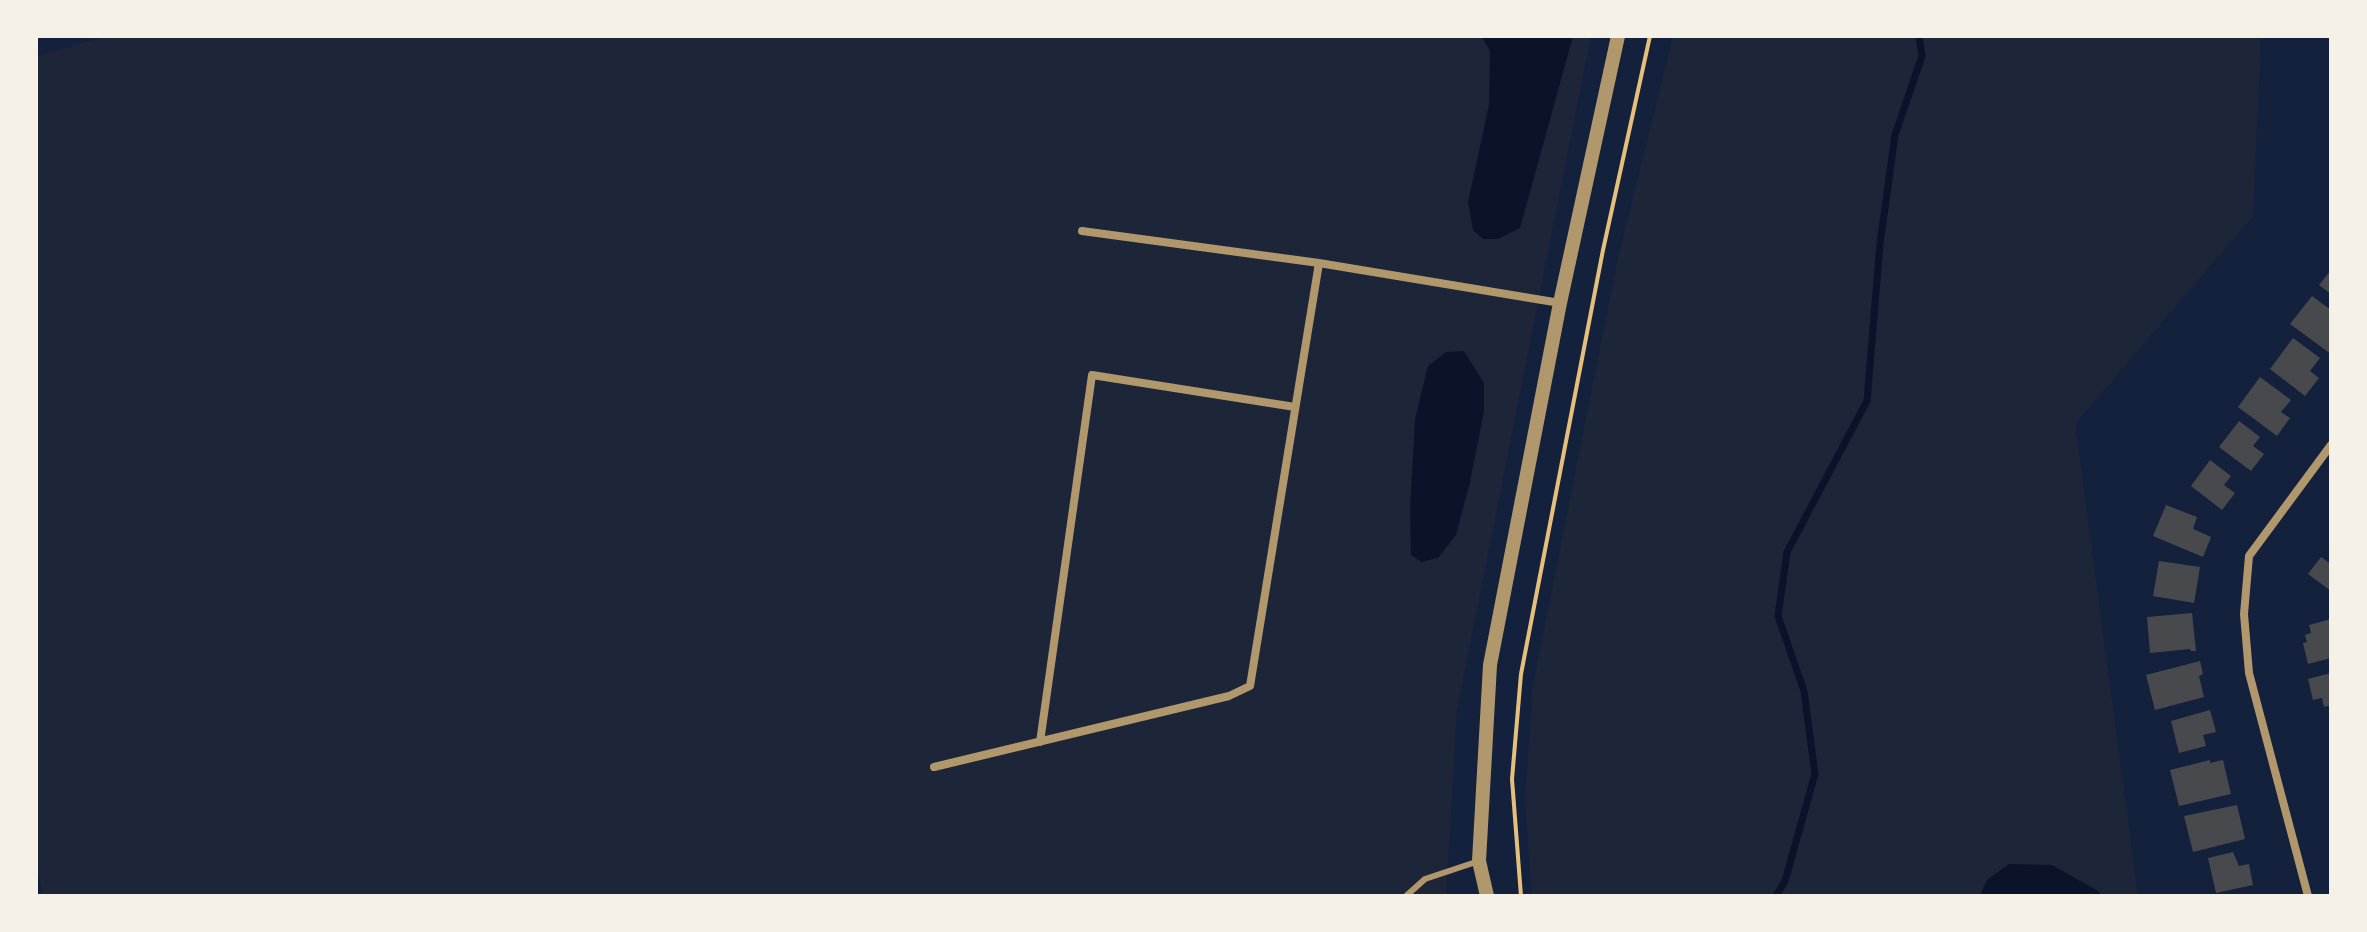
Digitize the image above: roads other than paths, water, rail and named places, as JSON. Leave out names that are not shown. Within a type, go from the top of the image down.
[{"type":"street","points":[[1487,896],[1479,861],[1490,665],[1560,303],[1618,36]]},
{"type":"street","points":[[1082,231],[1319,263],[1560,303]]},
{"type":"street","points":[[934,767],[1229,696],[1250,686],[1319,263]]},
{"type":"street","points":[[1040,742],[1092,375],[1295,407]]},
{"type":"street","points":[[2308,896],[2249,673],[2244,614],[2249,556],[2331,445]]},
{"type":"lane","points":[[1406,896],[1425,879],[1479,861]]},
{"type":"waterway","points":[[1776,896],[1785,881],[1815,774],[1804,691],[1778,616],[1787,552],[1867,401],[1880,244],[1895,135],[1922,56],[1919,36]]}]
